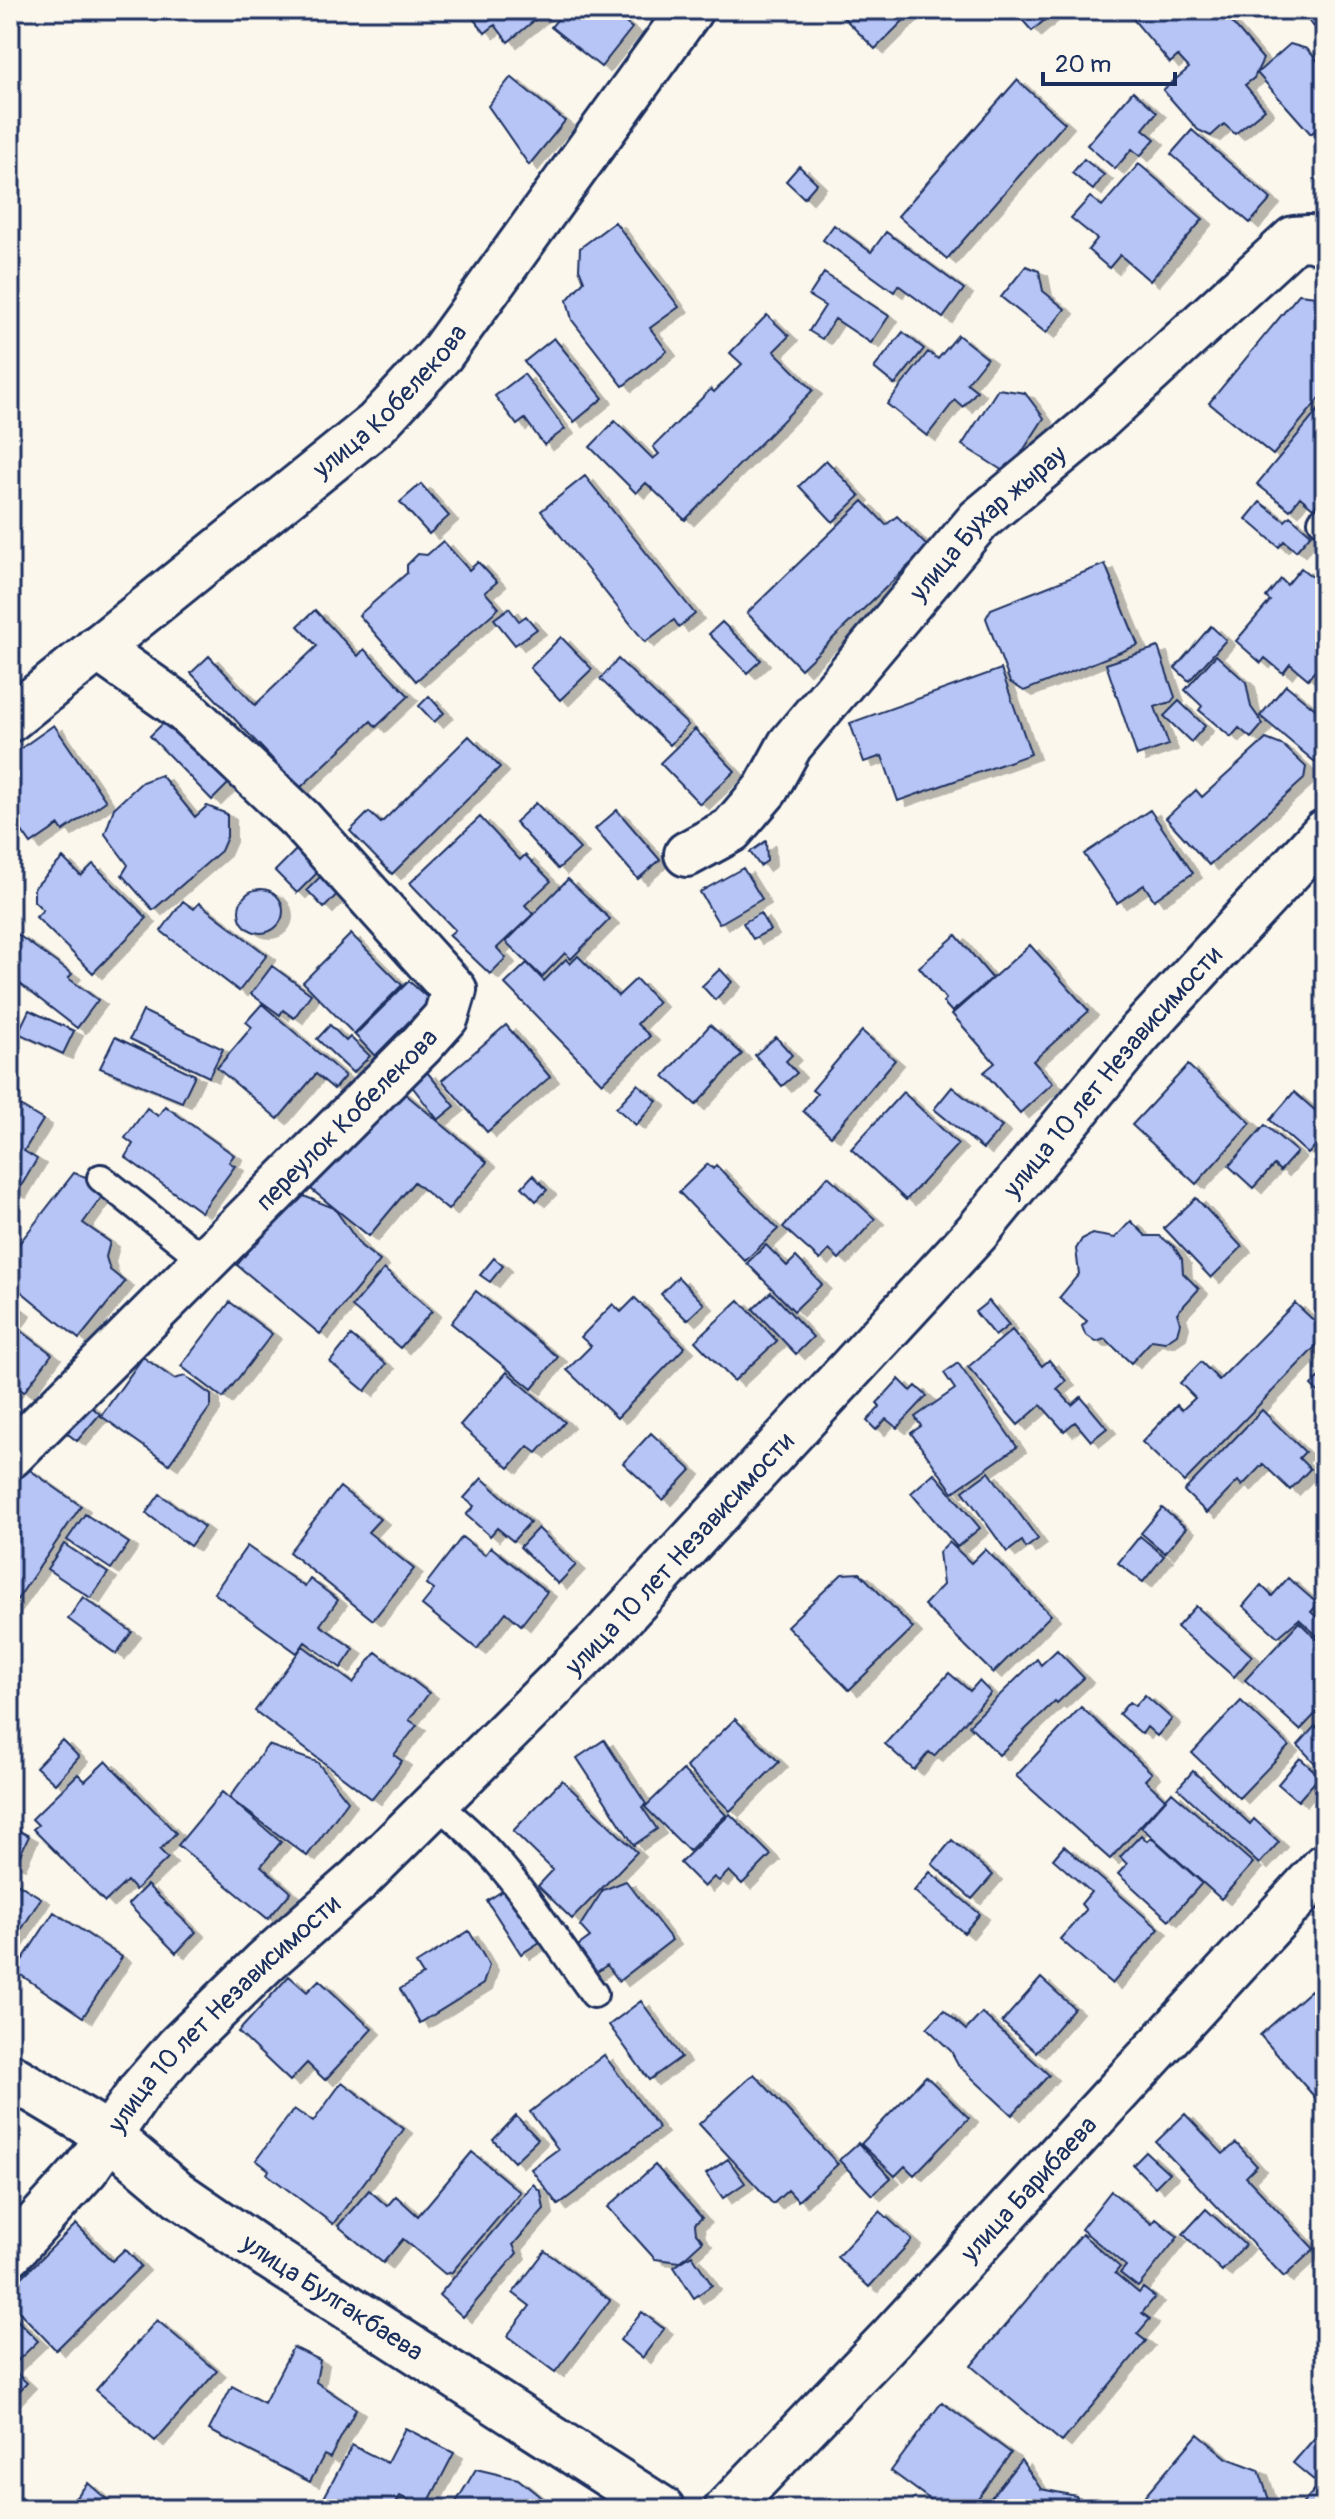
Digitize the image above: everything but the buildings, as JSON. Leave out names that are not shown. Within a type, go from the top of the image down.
[{"type":"street","name":"улица Кобелекова","points":[[10,719],[376,424],[441,354],[690,10]]},
{"type":"street","name":"улица Бухар жырау","points":[[687,854],[731,830],[766,789],[790,745],[979,520],[1087,430],[1294,239],[1309,238],[1325,243]]},
{"type":"street","name":"переулок Кобелекова","points":[[10,1456],[422,1044],[446,1017],[454,990],[301,820],[186,711],[97,648]]},
{"type":"street","name":"улица 10 лет Независимости","points":[[10,2253],[86,2169],[108,2135],[178,2047],[435,1804],[601,1639],[977,1232],[1138,1035],[1325,832]]},
{"type":"street","name":"улица Барибаева","points":[[727,2509],[903,2325],[1325,1866]]},
{"type":"street","name":"улица Булгакбаева","points":[[10,2076],[108,2135],[178,2194],[244,2239],[662,2509]]},
{"type":"lane","points":[[101,1178],[204,1260]]},
{"type":"lane","points":[[435,1804],[458,1819],[496,1861],[594,1994]]}]
